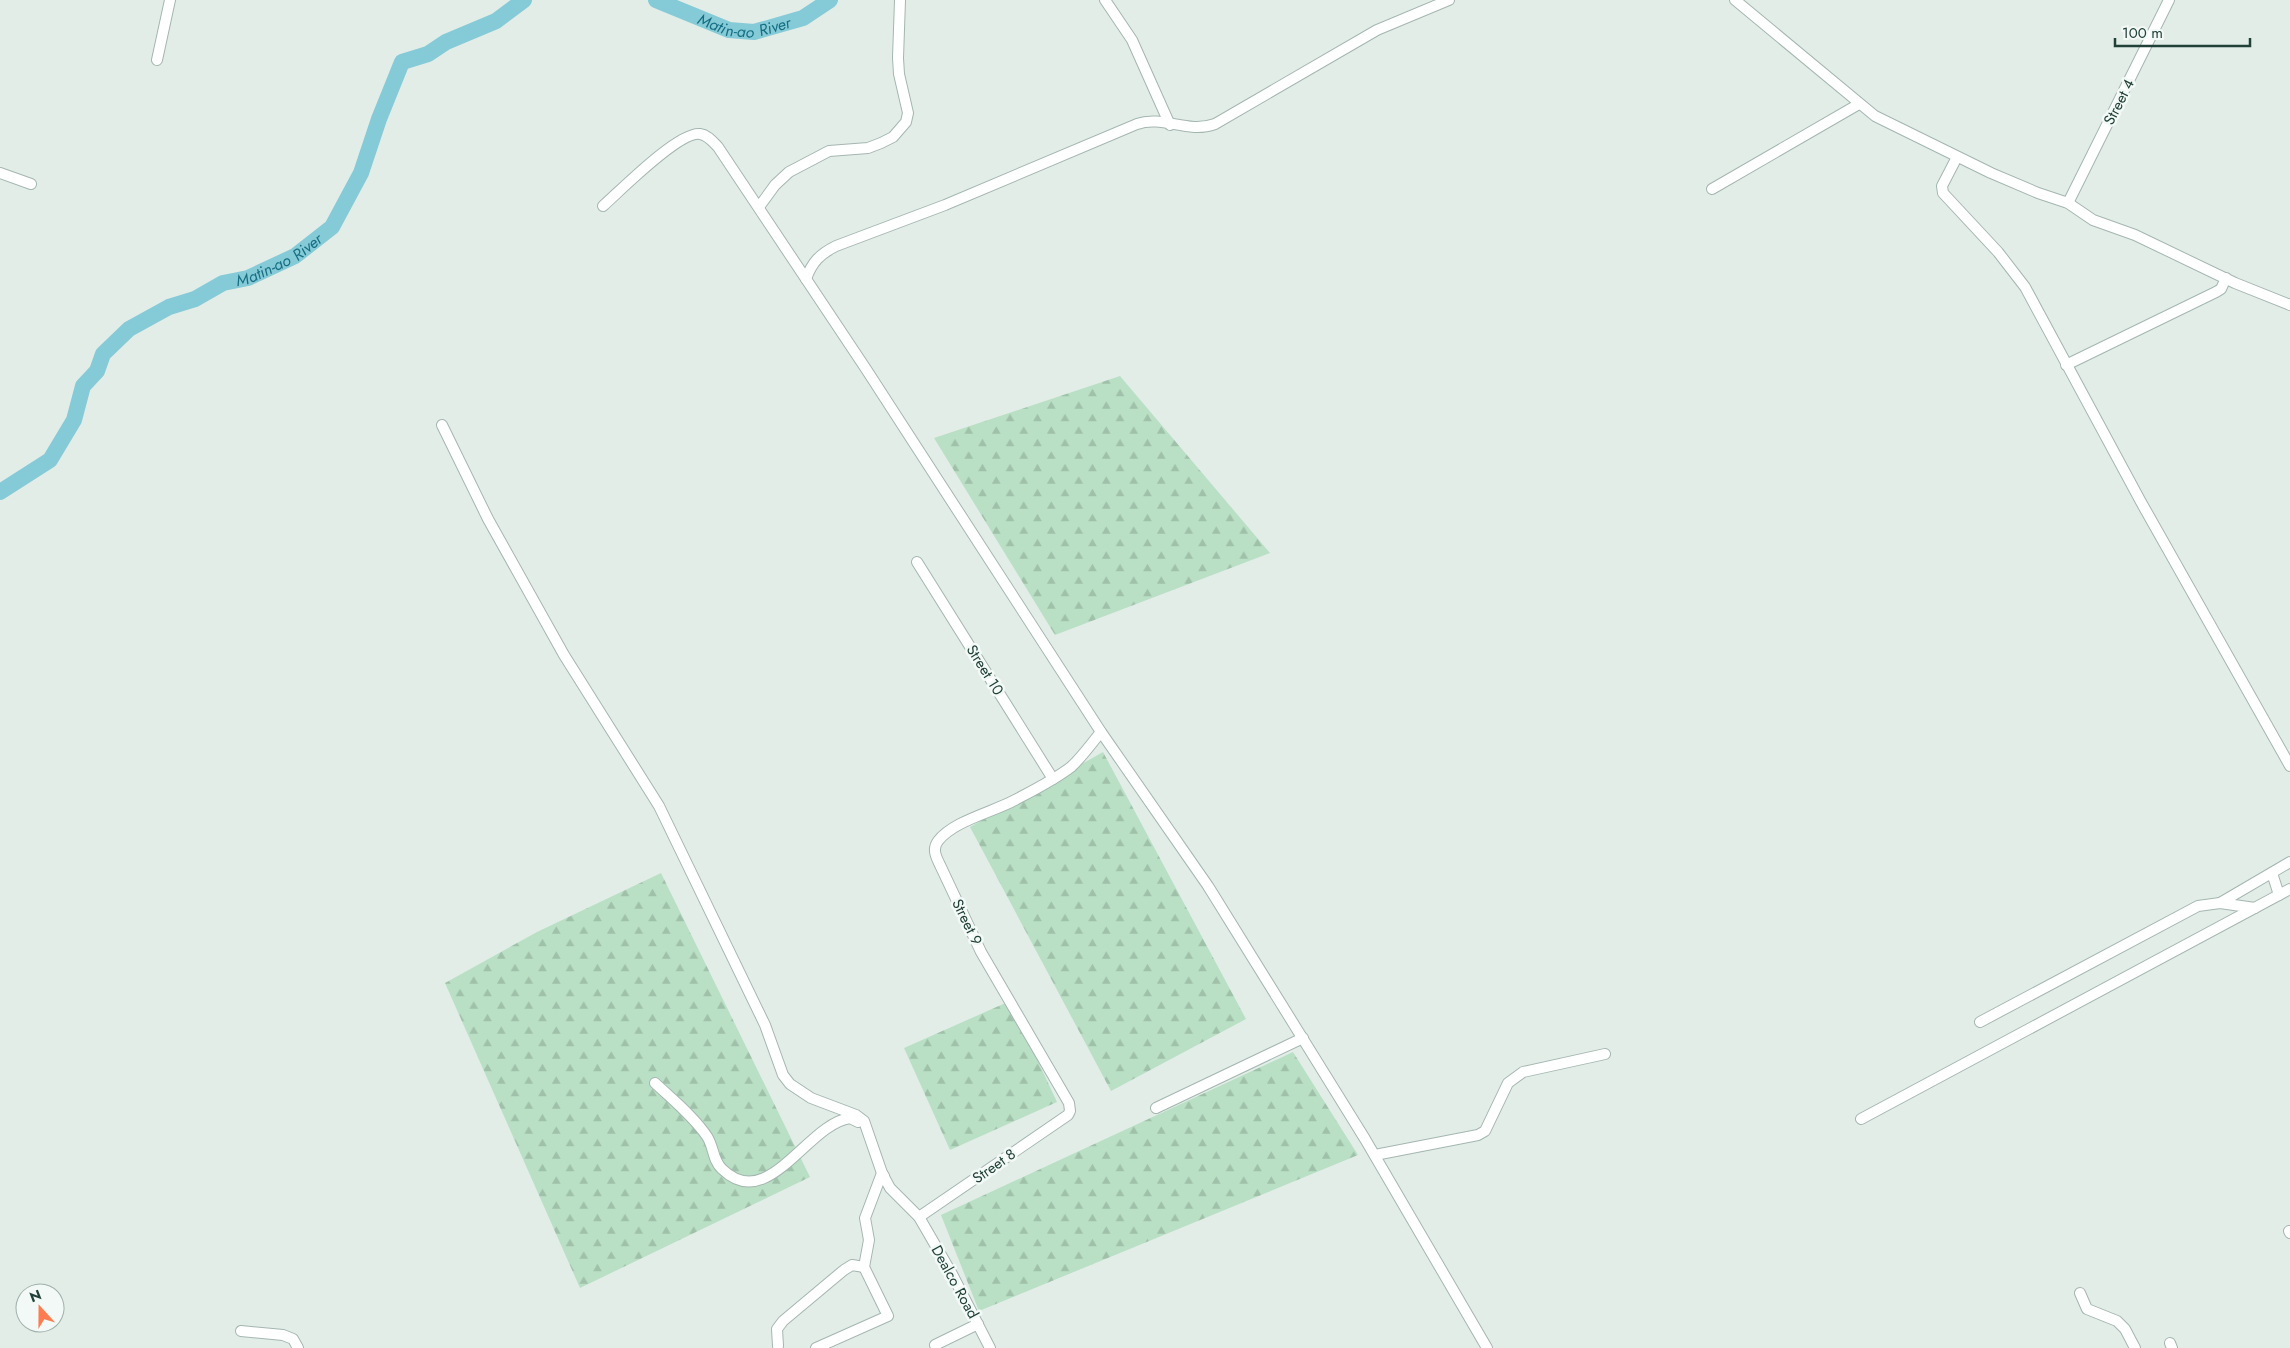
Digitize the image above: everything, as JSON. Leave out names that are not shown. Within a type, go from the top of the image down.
[{"type":"street","points":[[158,60],[170,0]]},
{"type":"street","points":[[759,207],[775,185],[789,172],[829,151],[868,148],[881,143],[893,137],[906,122],[908,112],[899,74],[898,58],[900,0]]},
{"type":"street","points":[[1104,0],[1132,40],[1170,124]]},
{"type":"street","points":[[806,279],[820,254],[836,246],[944,205],[1137,124],[1148,122],[1198,128],[1215,124],[1377,30],[1448,0]]},
{"type":"street","points":[[1735,0],[1875,116],[1957,157],[2038,193],[2068,203],[2093,220],[2135,235],[2226,278],[2290,305]]},
{"type":"street","name":"Street 4","points":[[2068,203],[2168,0]]},
{"type":"street","points":[[1712,189],[1859,104]]},
{"type":"street","points":[[603,206],[682,138],[700,134],[706,136],[718,148],[759,207],[1101,732],[1208,886],[1375,1155],[1487,1348]]},
{"type":"street","points":[[1957,157],[1942,186],[1943,193],[2018,276],[2032,298],[2140,502],[2290,766]]},
{"type":"street","points":[[0,173],[31,184]]},
{"type":"street","points":[[2066,364],[2216,292],[2221,289],[2226,278]]},
{"type":"street","points":[[442,424],[488,520],[564,655],[659,806],[765,1025],[786,1080],[811,1098],[862,1118],[868,1127]]},
{"type":"street","name":"Street 10","points":[[917,562],[1053,779]]},
{"type":"street","points":[[1053,779],[1078,760],[1101,732]]},
{"type":"street","name":"Street 9","points":[[1053,779],[1015,800],[961,824],[945,834],[935,846],[934,852],[981,952],[1069,1103],[1070,1111],[1068,1115]]},
{"type":"street","points":[[2220,903],[2290,862]]},
{"type":"street","points":[[2272,873],[2279,895]]},
{"type":"street","points":[[1861,1119],[2290,889]]},
{"type":"street","points":[[1980,1022],[2198,906],[2220,903],[2255,908]]},
{"type":"street","points":[[1156,1108],[1303,1038]]},
{"type":"street","points":[[1375,1155],[1478,1135],[1486,1131],[1508,1083],[1514,1077],[1523,1072],[1605,1054]]},
{"type":"street","points":[[655,1083],[705,1133],[716,1162],[722,1170],[743,1181],[756,1181],[770,1176],[836,1121],[850,1118],[868,1127]]},
{"type":"street","name":"Street 8","points":[[919,1217],[1068,1115]]},
{"type":"street","name":"Dealco Road","points":[[868,1127],[882,1173],[890,1188],[919,1217],[990,1348]]},
{"type":"street","points":[[816,1348],[888,1316],[864,1267],[869,1240],[865,1218],[882,1173]]},
{"type":"street","points":[[778,1346],[777,1329],[783,1321],[844,1270],[852,1265],[864,1267]]},
{"type":"street","points":[[2080,1293],[2087,1309],[2117,1321],[2125,1329],[2135,1348]]},
{"type":"street","points":[[935,1345],[978,1324]]},
{"type":"street","points":[[241,1331],[283,1335],[293,1339],[298,1348]]},
{"type":"green space","points":[[1120,376],[1270,553],[1055,635],[934,438]]},
{"type":"green space","points":[[1103,752],[1246,1019],[1111,1091],[970,827]]},
{"type":"green space","points":[[661,873],[810,1177],[580,1288],[445,983],[537,932]]},
{"type":"green space","points":[[1010,1001],[1057,1102],[950,1150],[904,1048]]},
{"type":"green space","points":[[1293,1052],[1358,1155],[979,1311],[941,1215]]},
{"type":"waterway","name":"Matin-ao River","points":[[0,492],[50,460],[74,420],[83,386],[97,371],[103,354],[129,329],[169,307],[195,299],[223,283],[248,278],[295,256],[332,227],[361,173],[379,119],[402,62],[428,54],[446,42],[496,21],[524,0]]},
{"type":"waterway","name":"Matin-ao River","points":[[656,0],[729,30],[754,32],[803,18],[830,0]]}]
